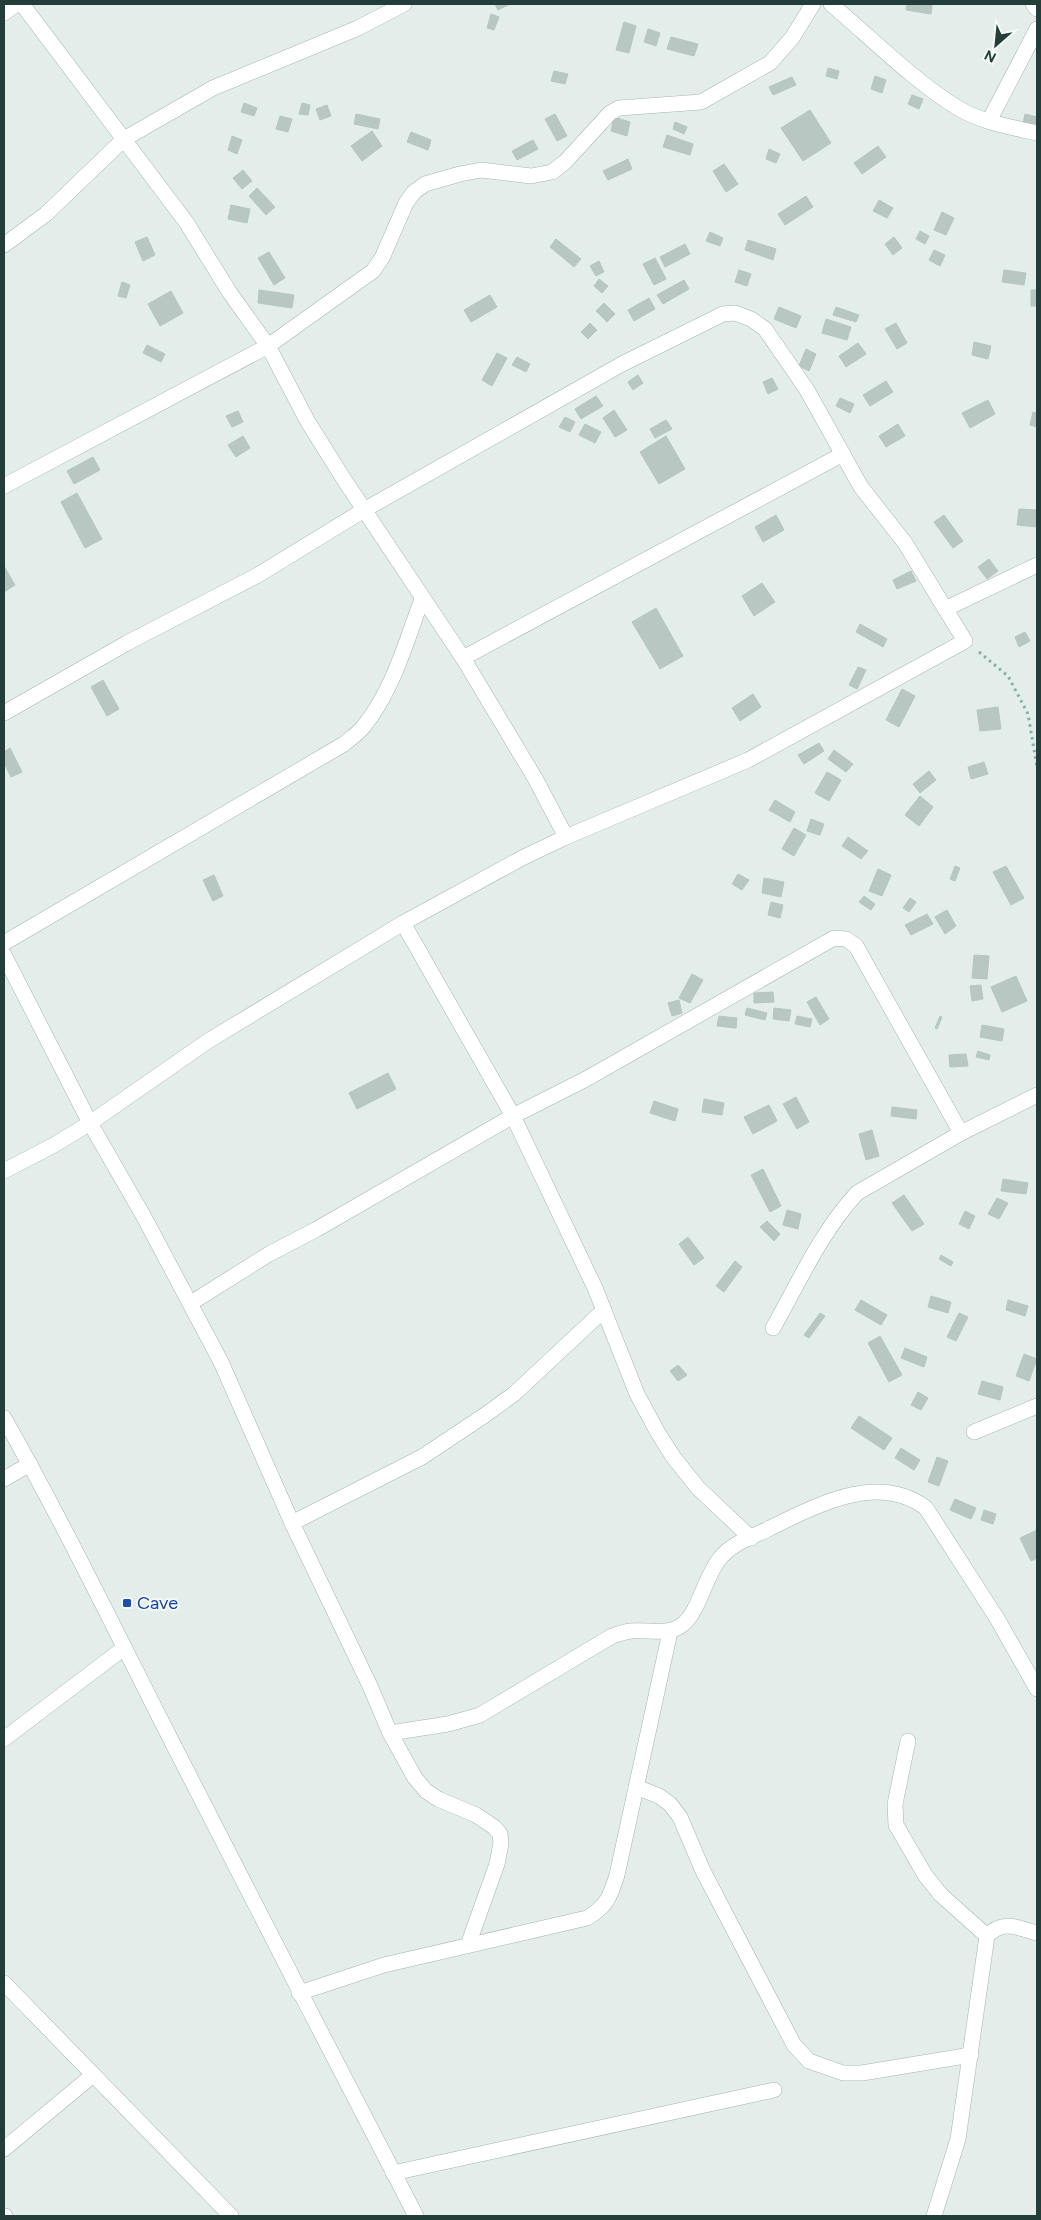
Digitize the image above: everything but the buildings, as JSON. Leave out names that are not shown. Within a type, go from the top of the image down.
[{"type":"street","points":[[4,12],[17,4]]},
{"type":"street","points":[[22,4],[186,222],[230,293],[268,346],[308,422],[422,599],[463,658],[536,780],[566,837]]},
{"type":"street","points":[[4,245],[46,214],[124,139],[213,88],[358,28],[404,4]]},
{"type":"street","points":[[4,486],[268,346],[373,271],[382,258],[406,202],[414,192],[425,184],[482,170],[531,176],[552,172],[565,162],[610,113],[619,108],[701,102],[770,63],[792,38],[813,4]]},
{"type":"street","points":[[831,4],[920,80],[958,108],[989,121],[1037,133]]},
{"type":"street","points":[[1033,4],[1037,9]]},
{"type":"street","points":[[989,121],[1037,29]]},
{"type":"street","points":[[4,713],[127,643],[258,576],[364,510],[622,364],[723,314],[735,313],[751,319],[765,329],[807,390],[861,487],[905,544],[965,641],[748,760],[566,837],[403,923],[208,1042],[90,1123],[54,1145],[4,1171]]},
{"type":"street","points":[[463,658],[843,454]]},
{"type":"street","points":[[945,609],[1037,565]]},
{"type":"street","points":[[4,943],[344,744],[363,728],[379,705],[397,665],[422,599]]},
{"type":"street","points":[[403,923],[513,1116],[604,1310],[637,1394],[674,1458],[698,1488],[751,1538]]},
{"type":"street","points":[[191,1303],[268,1254],[317,1229],[513,1116],[586,1079],[834,938],[846,939],[856,946],[961,1133]]},
{"type":"street","points":[[4,955],[90,1123],[191,1303],[244,1411],[292,1523],[390,1732],[415,1778],[426,1791],[438,1799],[476,1815],[494,1827],[500,1834],[501,1843],[497,1864],[468,1945]]},
{"type":"street","points":[[773,1328],[822,1239],[844,1207],[857,1193],[961,1133],[1037,1095]]},
{"type":"street","points":[[292,1523],[422,1457],[485,1415],[514,1394],[604,1310]]},
{"type":"street","points":[[974,1432],[1037,1406]]},
{"type":"street","points":[[4,1418],[30,1464],[299,1993],[416,2216]]},
{"type":"street","points":[[4,1479],[30,1464]]},
{"type":"street","points":[[390,1732],[448,1724],[480,1715],[612,1636],[631,1631],[670,1632],[683,1625],[693,1612],[712,1571],[721,1557],[734,1545],[815,1507],[849,1495],[890,1491],[915,1500],[926,1508],[998,1620],[1037,1689]]},
{"type":"street","points":[[299,1993],[384,1965],[587,1918],[600,1910],[610,1897],[617,1875],[670,1632]]},
{"type":"street","points":[[4,1739],[124,1648]]},
{"type":"street","points":[[908,1741],[895,1804],[896,1825],[925,1875],[941,1895],[987,1936]]},
{"type":"street","points":[[636,1787],[664,1800],[680,1817],[703,1871],[794,2045],[809,2061],[842,2073],[862,2074],[971,2055]]},
{"type":"street","points":[[934,2216],[958,2139],[987,1936],[994,1928],[1005,1925],[1037,1933]]},
{"type":"street","points":[[4,1983],[231,2216]]},
{"type":"street","points":[[4,2149],[93,2074]]},
{"type":"street","points":[[393,2173],[774,2090]]},
{"type":"path","points":[[965,641],[1008,676],[1028,714],[1037,767]]},
{"type":"place","name":"Cave","points":[[127,1603]]}]
